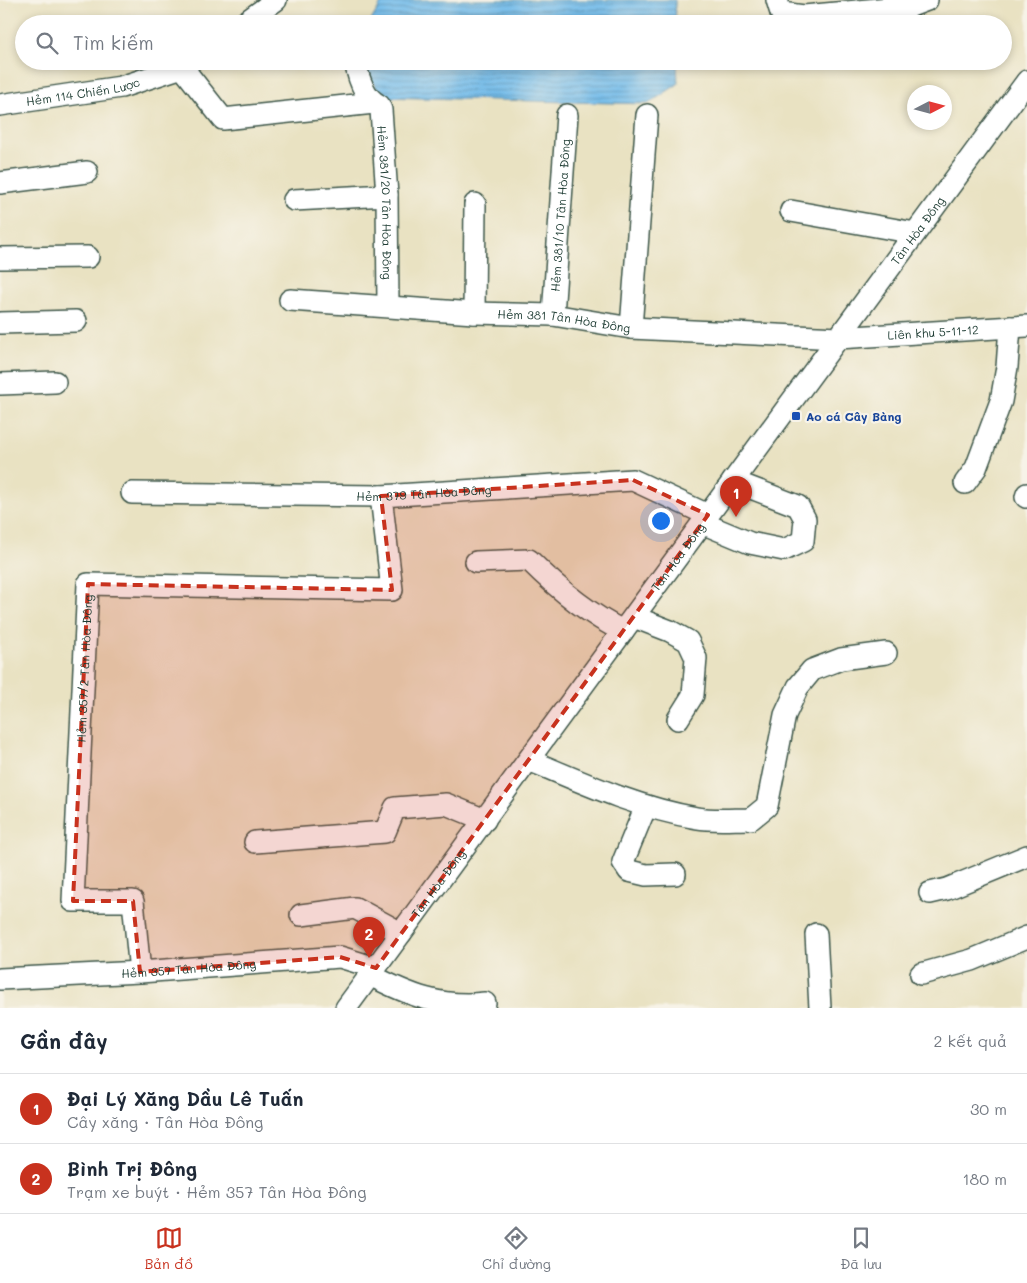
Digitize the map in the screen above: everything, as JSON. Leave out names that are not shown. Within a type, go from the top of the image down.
[{"type":"street","points":[[255,15],[276,0]]},
{"type":"street","points":[[777,0],[781,13],[796,15]]},
{"type":"street","points":[[809,15],[861,5],[911,6],[927,0]]},
{"type":"street","name":"Hẻm 114 Chiến Lược","points":[[0,105],[121,87],[169,70]]},
{"type":"street","points":[[190,70],[223,119],[374,103]]},
{"type":"street","name":"Hẻm 381/20 Tân Hòa Đông","points":[[358,70],[363,87],[374,103],[379,105],[381,110],[387,195],[388,305]]},
{"type":"street","name":"Tân Hòa Đông","points":[[346,1008],[1027,81]]},
{"type":"street","name":"Hẻm 381/10 Tân Hòa Đông","points":[[553,315],[567,115]]},
{"type":"street","points":[[631,328],[647,115]]},
{"type":"street","points":[[0,183],[87,172]]},
{"type":"street","points":[[294,200],[387,195]]},
{"type":"street","points":[[474,313],[475,204]]},
{"type":"street","points":[[792,211],[915,234]]},
{"type":"street","points":[[0,258],[88,257]]},
{"type":"street","name":"Hẻm 381 Tân Hòa Đông","points":[[290,300],[388,305],[474,313],[553,315],[631,328],[838,338]]},
{"type":"street","points":[[0,323],[76,321]]},
{"type":"street","points":[[965,483],[976,468],[1001,402],[1007,367],[1019,326]]},
{"type":"street","name":"Liên khu 5-11-12","points":[[838,338],[1019,326]]},
{"type":"street","points":[[0,384],[55,382]]},
{"type":"street","name":"Hẻm 379 Tân Hòa Đông","points":[[132,493],[380,496],[633,480],[750,542],[784,550],[803,542],[805,519],[798,506],[733,481]]},
{"type":"street","name":"Hẻm 357/2 Tân Hòa Đông","points":[[140,972],[133,901],[73,901],[88,584],[392,590],[380,496]]},
{"type":"street","points":[[476,562],[529,560],[552,582],[611,626],[628,624],[670,631],[688,641],[696,658],[693,695],[678,719]]},
{"type":"street","points":[[529,760],[600,790],[646,806],[698,818],[751,819],[767,806],[785,715],[798,687],[812,670],[841,659],[886,653]]},
{"type":"street","points":[[255,842],[385,832],[395,808],[446,804],[485,820]]},
{"type":"street","points":[[646,806],[623,862],[629,872],[646,876],[675,874]]},
{"type":"street","points":[[930,893],[947,889],[1027,856]]},
{"type":"street","points":[[301,915],[356,908],[401,933]]},
{"type":"street","points":[[816,934],[820,1008]]},
{"type":"street","points":[[921,974],[972,960],[1027,937]]},
{"type":"street","name":"Hẻm 357 Tân Hòa Đông","points":[[0,979],[140,972],[340,957],[373,972],[404,993],[427,1002],[449,1006],[485,1003]]},
{"type":"highlighted area","points":[[633,480],[708,515],[376,968],[340,957],[140,972],[133,901],[73,901],[88,584],[392,590],[381,496]]},
{"type":"water","points":[[383,0],[675,0],[676,15],[374,15]]},
{"type":"water","points":[[366,70],[677,70],[678,84],[648,104],[381,97]]},
{"type":"place","name":"Ao cá Cây Bàng","points":[[796,416]]},
{"type":"place","name":"Đại Lý Xăng Dầu Lê Tuấn","points":[[736,517]]},
{"type":"place","name":"Bình Trị Đông","points":[[369,958]]}]
